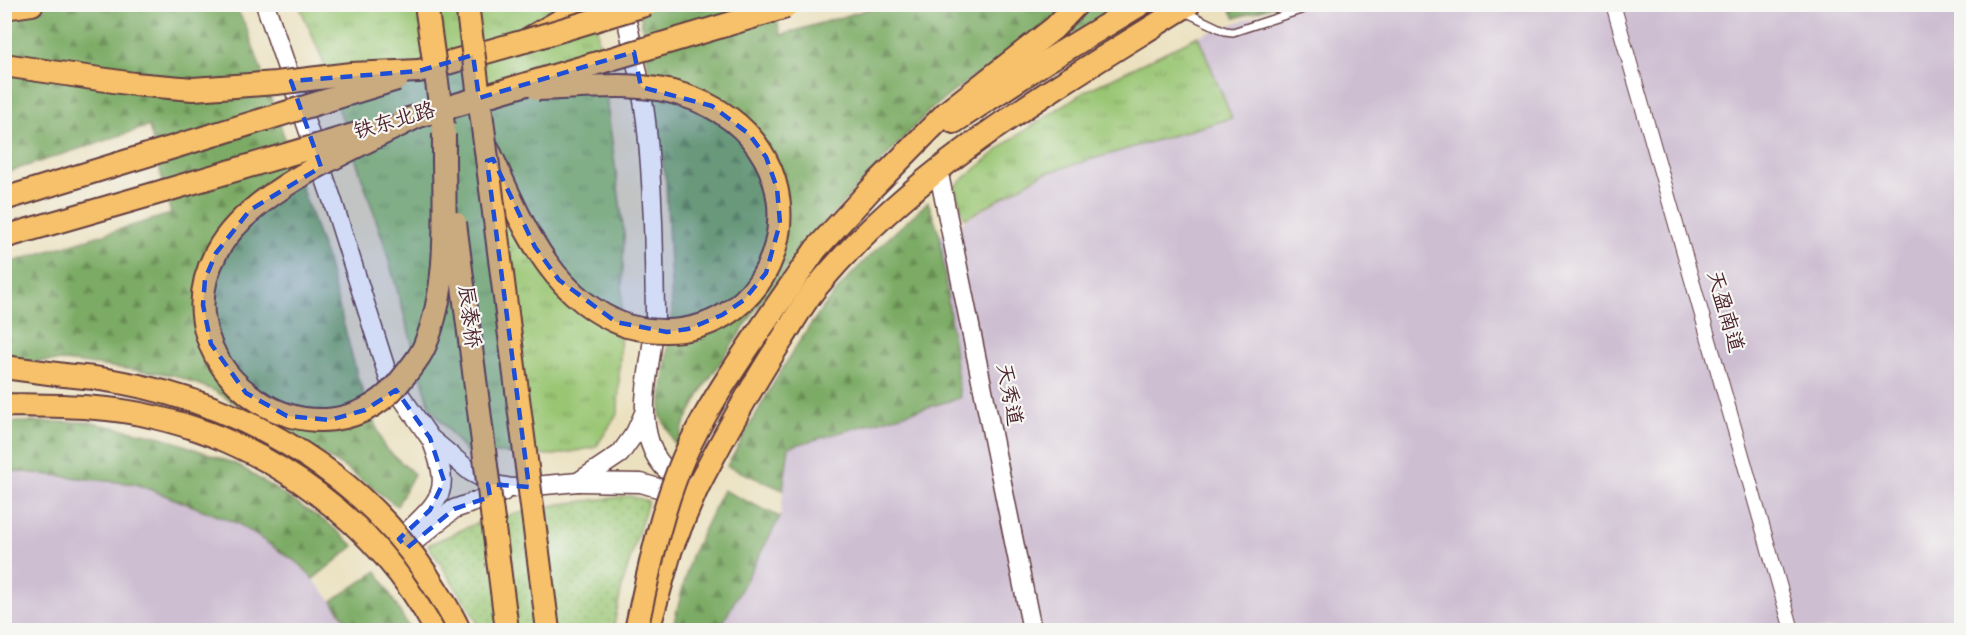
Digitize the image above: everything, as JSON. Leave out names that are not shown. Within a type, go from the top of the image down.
[{"type":"main road","points":[[4,8],[32,4]]},
{"type":"main road","name":"辰泰桥","points":[[426,4],[507,630]]},
{"type":"main road","name":"辰泰桥","points":[[467,4],[548,630]]},
{"type":"main road","points":[[525,41],[589,4]]},
{"type":"main road","name":"铁东北路","points":[[4,199],[368,89],[419,71],[648,4]]},
{"type":"main road","points":[[636,630],[657,532],[685,456],[705,418],[757,334],[816,249],[843,218],[947,112],[1054,28],[1077,4]]},
{"type":"main road","points":[[908,153],[1047,61],[1141,4]]},
{"type":"main road","name":"铁东北路","points":[[4,237],[790,6]]},
{"type":"main road","points":[[648,630],[671,549],[695,494],[752,385],[814,289],[870,230],[924,179],[1094,62],[1185,7]]},
{"type":"main road","points":[[4,65],[134,84],[193,89],[419,71]]},
{"type":"main road","points":[[484,141],[545,264],[575,294],[616,322],[652,331],[688,329],[711,321],[744,300],[766,273],[773,255],[780,223],[777,188],[773,172],[758,145],[727,114],[682,94],[647,88],[510,89]]},
{"type":"main road","points":[[416,117],[279,189],[250,210],[216,253],[206,279],[203,305],[206,331],[215,354],[228,375],[263,406],[301,420],[330,420],[365,410],[393,392],[424,349],[432,328],[443,266],[444,134]]},
{"type":"main road","points":[[4,367],[122,381],[157,389],[235,416],[306,455],[383,520],[414,556],[459,630]]},
{"type":"main road","points":[[4,380],[64,375]]},
{"type":"main road","points":[[4,405],[79,406],[153,416],[210,434],[248,451],[292,476],[358,528],[386,559],[436,630]]},
{"type":"street","points":[[265,4],[333,202],[389,379],[430,438],[442,468],[444,481],[430,510],[386,559]]},
{"type":"street","points":[[623,4],[645,120],[651,200],[655,315],[645,411],[650,444],[658,461],[672,476],[695,494]]},
{"type":"street","name":"天盈南道","points":[[1613,4],[1792,630]]},
{"type":"street","name":"天秀道","points":[[938,169],[1032,630]]},
{"type":"street","points":[[578,482],[620,454],[635,433],[645,411]]},
{"type":"street","points":[[430,438],[480,478],[512,488]]},
{"type":"street","points":[[386,559],[454,509],[512,488],[578,482],[641,483],[695,494]]},
{"type":"lane","points":[[1185,7],[1225,31],[1233,32],[1319,4]]},
{"type":"highlighted area","points":[[634,52],[641,87],[712,106],[749,134],[766,157],[777,188],[780,223],[766,273],[744,300],[722,315],[688,329],[667,332],[616,322],[559,280],[535,247],[493,159],[487,161],[529,487],[488,484],[490,497],[454,509],[407,548],[399,539],[430,510],[444,481],[430,438],[396,390],[365,410],[330,420],[287,416],[246,393],[211,344],[203,305],[205,279],[216,253],[250,210],[321,167],[291,81],[419,71],[473,55],[479,98]]},
{"type":"shaded area","points":[[1289,4],[1961,5],[1961,630],[719,630],[780,517],[789,447],[960,398],[940,236],[1042,174],[1231,118],[1198,36]]},
{"type":"shaded area","points":[[4,470],[136,484],[239,524],[301,565],[342,613],[353,630],[5,630]]},
{"type":"green space","points":[[4,5],[234,5],[246,26],[327,261],[358,378],[384,447],[414,474],[397,506],[344,467],[215,391],[174,375],[64,361],[5,362],[5,264],[171,214],[149,126],[5,173]]},
{"type":"green space","points":[[299,5],[594,5],[624,234],[618,413],[596,447],[555,455],[466,452],[430,407],[384,243],[321,56]]},
{"type":"green space","points":[[639,5],[773,5],[781,35],[882,5],[1123,5],[1075,33],[972,77],[928,112],[808,240],[753,314],[705,385],[684,424],[677,449],[660,414],[672,309],[666,183]]},
{"type":"green space","points":[[1228,5],[1277,5],[1235,18]]},
{"type":"green space","points":[[1198,36],[1232,118],[1042,174],[965,219],[954,187],[1010,140],[1084,92]]},
{"type":"green space","points":[[928,202],[940,236],[960,398],[789,447],[783,490],[727,466],[782,369],[819,313],[857,269]]},
{"type":"green space","points":[[4,422],[88,422],[162,437],[238,465],[329,524],[354,546],[313,579],[301,565],[239,524],[136,484],[5,470]]},
{"type":"green space","points":[[723,490],[780,517],[719,630],[672,630],[691,556]]},
{"type":"green space","points":[[630,496],[648,501],[622,586],[613,630],[480,630],[473,614],[428,545],[479,522],[560,504]]},
{"type":"green space","points":[[377,571],[410,630],[353,630],[332,601]]}]
